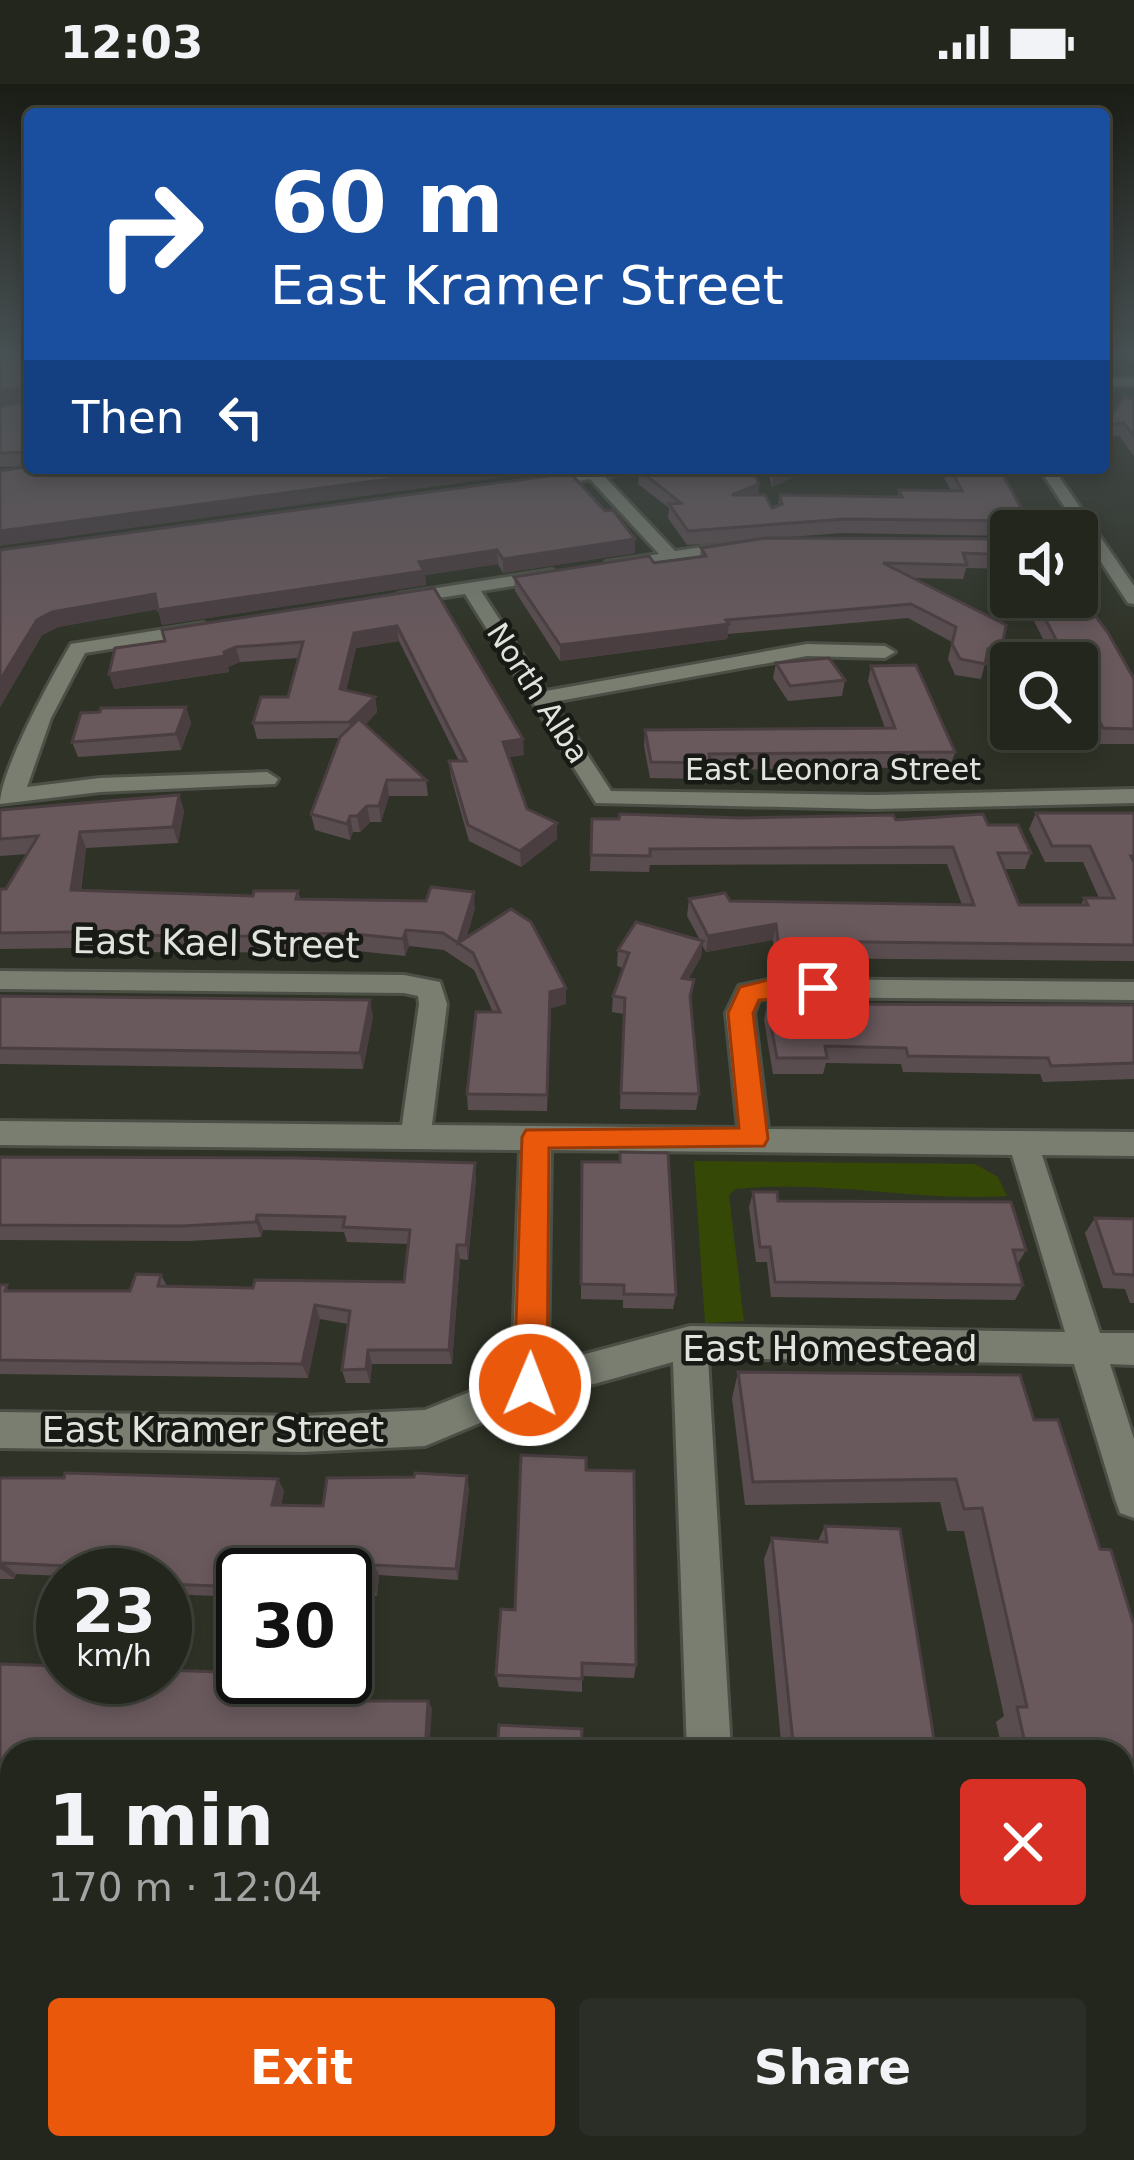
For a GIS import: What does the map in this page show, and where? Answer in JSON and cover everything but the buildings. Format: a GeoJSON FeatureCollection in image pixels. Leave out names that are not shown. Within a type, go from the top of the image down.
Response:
{"type":"FeatureCollection","features":[{"type":"Feature","properties":{"kind":"street"},"geometry":{"type":"LineString","coordinates":[[523,484],[600,474]]}},
{"type":"Feature","properties":{"kind":"street"},"geometry":{"type":"LineString","coordinates":[[1050,474],[1134,599]]}},
{"type":"Feature","properties":{"kind":"street"},"geometry":{"type":"LineString","coordinates":[[594,475],[671,557]]}},
{"type":"Feature","properties":{"kind":"street"},"geometry":{"type":"LineString","coordinates":[[378,602],[763,543]]}},
{"type":"Feature","properties":{"kind":"street","name":"North Alba"},"geometry":{"type":"LineString","coordinates":[[470,589],[604,798]]}},
{"type":"Feature","properties":{"kind":"street"},"geometry":{"type":"LineString","coordinates":[[6,797],[78,648],[217,627]]}},
{"type":"Feature","properties":{"kind":"street"},"geometry":{"type":"LineString","coordinates":[[542,698],[807,650],[885,652]]}},
{"type":"Feature","properties":{"kind":"street"},"geometry":{"type":"LineString","coordinates":[[6,797],[100,785],[267,778]]}},
{"type":"Feature","properties":{"kind":"street","name":"East Leonora Street"},"geometry":{"type":"LineString","coordinates":[[604,798],[874,802],[1134,796]]}},
{"type":"Feature","properties":{"kind":"street","name":"East Kael Street"},"geometry":{"type":"LineString","coordinates":[[0,980],[404,984],[430,989],[433,1004],[416,1136]]}},
{"type":"Feature","properties":{"kind":"street"},"geometry":{"type":"LineString","coordinates":[[754,1139],[740,1013],[749,993],[772,988],[1134,991]]}},
{"type":"Feature","properties":{"kind":"street"},"geometry":{"type":"LineString","coordinates":[[0,1132],[1134,1144]]}},
{"type":"Feature","properties":{"kind":"street"},"geometry":{"type":"LineString","coordinates":[[530,1385],[536,1137]]}},
{"type":"Feature","properties":{"kind":"street"},"geometry":{"type":"LineString","coordinates":[[1023,1142],[1134,1498]]}},
{"type":"Feature","properties":{"kind":"street"},"geometry":{"type":"LineString","coordinates":[[690,1342],[708,1740]]}},
{"type":"Feature","properties":{"kind":"street","name":"East Homestead"},"geometry":{"type":"LineString","coordinates":[[530,1385],[690,1342],[1134,1349]]}},
{"type":"Feature","properties":{"kind":"street","name":"East Kramer Street"},"geometry":{"type":"LineString","coordinates":[[0,1430],[304,1434],[424,1428],[530,1385]]}},
{"type":"Feature","properties":{"kind":"green space"},"geometry":{"type":"Polygon","coordinates":[[[694,1161],[975,1164],[998,1177],[1007,1196],[804,1187],[736,1189],[729,1195],[744,1321],[705,1323],[694,1161]]]}},
{"type":"Feature","properties":{"kind":"route"},"geometry":{"type":"LineString","coordinates":[[530,1385],[536,1137],[754,1139],[740,1013],[749,993],[818,988]]}}]}
